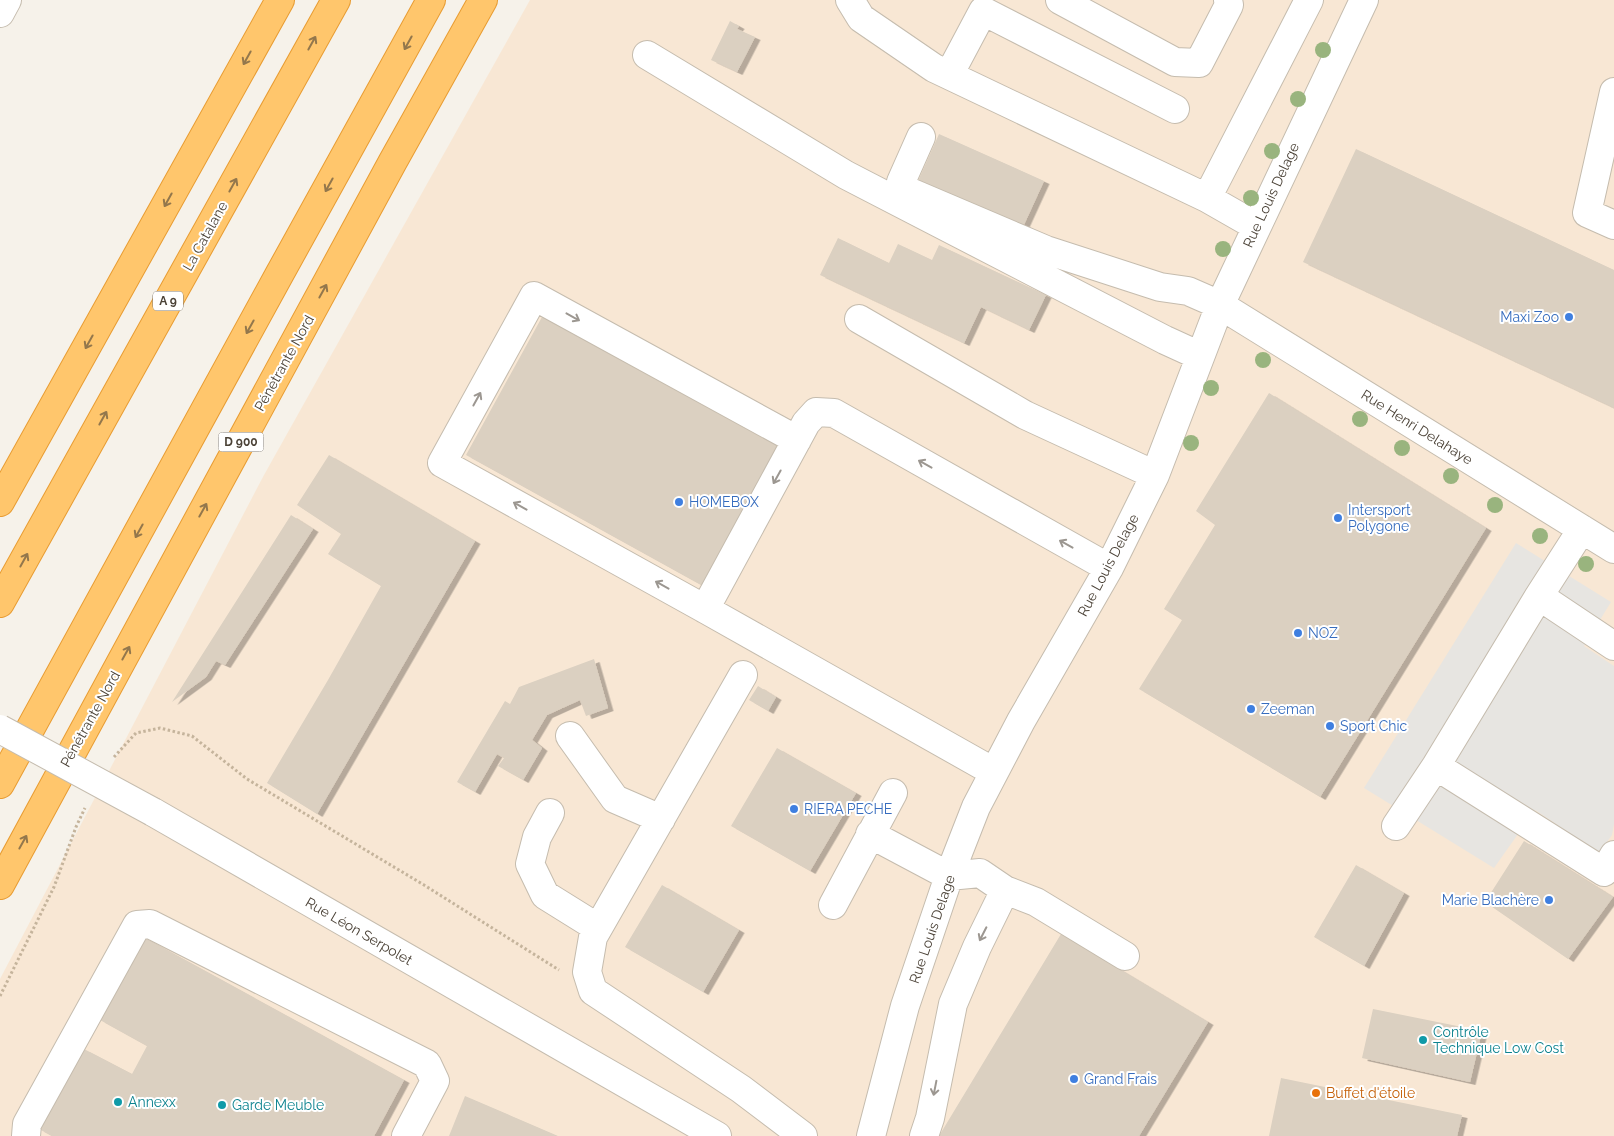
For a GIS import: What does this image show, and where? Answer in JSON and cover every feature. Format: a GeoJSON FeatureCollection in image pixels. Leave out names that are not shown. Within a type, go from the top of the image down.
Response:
{"type":"FeatureCollection","features":[{"type":"Feature","properties":{"kind":"highway"},"geometry":{"type":"LineString","coordinates":[[0,502],[280,0]]}},
{"type":"Feature","properties":{"kind":"highway","name":"La Catalane"},"geometry":{"type":"LineString","coordinates":[[0,603],[336,0]]}},
{"type":"Feature","properties":{"kind":"highway"},"geometry":{"type":"LineString","coordinates":[[0,784],[432,0]]}},
{"type":"Feature","properties":{"kind":"highway","name":"Pénétrante Nord"},"geometry":{"type":"LineString","coordinates":[[0,885],[483,0]]}},
{"type":"Feature","properties":{"kind":"street"},"geometry":{"type":"LineString","coordinates":[[0,13],[7,0]]}},
{"type":"Feature","properties":{"kind":"street"},"geometry":{"type":"LineString","coordinates":[[850,0],[861,18],[934,68],[1207,198],[1256,226]]}},
{"type":"Feature","properties":{"kind":"street"},"geometry":{"type":"LineString","coordinates":[[1060,0],[1175,62],[1199,63],[1229,5],[1228,0]]}},
{"type":"Feature","properties":{"kind":"street"},"geometry":{"type":"LineString","coordinates":[[1207,198],[1309,0]]}},
{"type":"Feature","properties":{"kind":"street","name":"Rue Louis Delage"},"geometry":{"type":"LineString","coordinates":[[871,1136],[905,1006],[949,876],[976,807],[1020,721],[1109,568],[1155,475],[1220,305],[1364,0]]}},
{"type":"Feature","properties":{"kind":"street"},"geometry":{"type":"LineString","coordinates":[[949,75],[982,11],[1175,109]]}},
{"type":"Feature","properties":{"kind":"street"},"geometry":{"type":"LineString","coordinates":[[647,55],[846,175],[1165,340],[1200,356]]}},
{"type":"Feature","properties":{"kind":"street"},"geometry":{"type":"LineString","coordinates":[[1614,92],[1587,213],[1614,226]]}},
{"type":"Feature","properties":{"kind":"street","name":"Rue Henri Delahaye"},"geometry":{"type":"LineString","coordinates":[[921,137],[901,182],[905,190],[1046,250],[1160,287],[1188,291],[1220,305],[1614,549]]}},
{"type":"Feature","properties":{"kind":"street"},"geometry":{"type":"LineString","coordinates":[[797,440],[534,296],[442,463],[994,772]]}},
{"type":"Feature","properties":{"kind":"street"},"geometry":{"type":"LineString","coordinates":[[859,319],[1025,415],[1155,475]]}},
{"type":"Feature","properties":{"kind":"street"},"geometry":{"type":"LineString","coordinates":[[705,609],[806,423],[816,412],[834,413],[1109,568]]}},
{"type":"Feature","properties":{"kind":"street"},"geometry":{"type":"LineString","coordinates":[[1396,826],[1436,766],[1582,529]]}},
{"type":"Feature","properties":{"kind":"street"},"geometry":{"type":"LineString","coordinates":[[1539,596],[1614,646]]}},
{"type":"Feature","properties":{"kind":"street"},"geometry":{"type":"LineString","coordinates":[[743,675],[593,937],[587,972],[593,991],[740,1089],[803,1136]]}},
{"type":"Feature","properties":{"kind":"street","name":"Rue Léon Serpolet"},"geometry":{"type":"LineString","coordinates":[[0,729],[153,812],[717,1136]]}},
{"type":"Feature","properties":{"kind":"street"},"geometry":{"type":"LineString","coordinates":[[570,736],[615,799],[661,819]]}},
{"type":"Feature","properties":{"kind":"street"},"geometry":{"type":"LineString","coordinates":[[1436,766],[1604,872],[1614,855]]}},
{"type":"Feature","properties":{"kind":"street"},"geometry":{"type":"LineString","coordinates":[[833,905],[892,793]]}},
{"type":"Feature","properties":{"kind":"street"},"geometry":{"type":"LineString","coordinates":[[550,813],[537,837],[530,864],[545,895],[598,928]]}},
{"type":"Feature","properties":{"kind":"street"},"geometry":{"type":"LineString","coordinates":[[870,834],[949,876],[980,873],[1005,890],[1036,902],[1125,956]]}},
{"type":"Feature","properties":{"kind":"street"},"geometry":{"type":"LineString","coordinates":[[924,1136],[930,1118],[953,1004],[977,947],[1005,890]]}},
{"type":"Feature","properties":{"kind":"street"},"geometry":{"type":"LineString","coordinates":[[26,1136],[27,1124],[137,925],[150,924],[427,1064],[435,1082],[406,1136]]}},
{"type":"Feature","properties":{"kind":"shaded area"},"geometry":{"type":"Polygon","coordinates":[[[530,0],[1614,0],[1614,1136],[0,1136],[0,979],[264,475],[530,0]]]}},
{"type":"Feature","properties":{"kind":"shaded area"},"geometry":{"type":"Polygon","coordinates":[[[1516,543],[1611,602],[1584,646],[1614,666],[1614,824],[1612,835],[1599,853],[1535,810],[1494,868],[1364,788],[1516,543]]]}},
{"type":"Feature","properties":{"kind":"building"},"geometry":{"type":"Polygon","coordinates":[[[730,21],[739,26],[737,29],[755,37],[737,72],[711,60],[730,21]]]}},
{"type":"Feature","properties":{"kind":"building"},"geometry":{"type":"Polygon","coordinates":[[[939,134],[1044,181],[1022,229],[918,181],[939,134]]]}},
{"type":"Feature","properties":{"kind":"building"},"geometry":{"type":"Polygon","coordinates":[[[1356,149],[1614,270],[1614,408],[1303,262],[1356,149]]]}},
{"type":"Feature","properties":{"kind":"building"},"geometry":{"type":"Polygon","coordinates":[[[838,238],[889,263],[898,244],[932,260],[939,245],[1046,295],[1029,330],[981,307],[964,343],[820,275],[838,238]]]}},
{"type":"Feature","properties":{"kind":"building"},"geometry":{"type":"Polygon","coordinates":[[[542,317],[779,447],[703,586],[466,455],[542,317]]]}},
{"type":"Feature","properties":{"kind":"building"},"geometry":{"type":"Polygon","coordinates":[[[1269,393],[1486,528],[1320,797],[1139,689],[1182,620],[1164,609],[1215,525],[1196,511],[1269,393]]]}},
{"type":"Feature","properties":{"kind":"building"},"geometry":{"type":"Polygon","coordinates":[[[329,455],[475,541],[317,814],[267,783],[381,586],[328,554],[341,534],[297,505],[329,455]]]}},
{"type":"Feature","properties":{"kind":"building"},"geometry":{"type":"Polygon","coordinates":[[[291,515],[313,529],[225,665],[216,661],[206,677],[172,702],[291,515]]]}},
{"type":"Feature","properties":{"kind":"building"},"geometry":{"type":"Polygon","coordinates":[[[594,659],[608,708],[586,716],[580,700],[547,715],[532,740],[542,748],[523,780],[498,766],[504,758],[497,754],[475,792],[457,782],[505,701],[510,704],[519,687],[594,659]]]}},
{"type":"Feature","properties":{"kind":"building"},"geometry":{"type":"Polygon","coordinates":[[[758,686],[776,697],[768,711],[749,700],[758,686]]]}},
{"type":"Feature","properties":{"kind":"building","name":"RIERA PECHE"},"geometry":{"type":"Polygon","coordinates":[[[777,748],[856,793],[810,871],[731,826],[777,748]]]}},
{"type":"Feature","properties":{"kind":"building","name":"Marie Blachère"},"geometry":{"type":"Polygon","coordinates":[[[1524,841],[1613,897],[1568,959],[1485,902],[1524,841]]]}},
{"type":"Feature","properties":{"kind":"building"},"geometry":{"type":"Polygon","coordinates":[[[1356,865],[1404,893],[1364,966],[1314,937],[1356,865]]]}},
{"type":"Feature","properties":{"kind":"building"},"geometry":{"type":"Polygon","coordinates":[[[662,885],[739,930],[703,992],[625,947],[662,885]]]}},
{"type":"Feature","properties":{"kind":"building","name":"Grand Frais"},"geometry":{"type":"Polygon","coordinates":[[[1061,934],[1208,1022],[1139,1136],[939,1136],[1061,934]]]}},
{"type":"Feature","properties":{"kind":"building"},"geometry":{"type":"Polygon","coordinates":[[[145,938],[404,1080],[374,1136],[52,1136],[39,1129],[84,1049],[132,1074],[147,1046],[100,1020],[145,938]]]}},
{"type":"Feature","properties":{"kind":"building","name":"Contrôle Technique Low Cost"},"geometry":{"type":"Polygon","coordinates":[[[1373,1009],[1482,1031],[1470,1082],[1362,1058],[1373,1009]]]}},
{"type":"Feature","properties":{"kind":"building","name":"Buffet d'étoile"},"geometry":{"type":"Polygon","coordinates":[[[1281,1078],[1462,1115],[1457,1136],[1269,1136],[1281,1078]]]}},
{"type":"Feature","properties":{"kind":"building"},"geometry":{"type":"Polygon","coordinates":[[[465,1096],[558,1136],[449,1136],[465,1096]]]}},
{"type":"Feature","properties":{"kind":"place","name":"Maxi Zoo"},"geometry":{"type":"Point","coordinates":[1569,317]}},
{"type":"Feature","properties":{"kind":"place","name":"HOMEBOX"},"geometry":{"type":"Point","coordinates":[679,502]}},
{"type":"Feature","properties":{"kind":"place","name":"Intersport Polygone"},"geometry":{"type":"Point","coordinates":[1338,518]}},
{"type":"Feature","properties":{"kind":"place","name":"NOZ"},"geometry":{"type":"Point","coordinates":[1298,633]}},
{"type":"Feature","properties":{"kind":"place","name":"Zeeman"},"geometry":{"type":"Point","coordinates":[1251,709]}},
{"type":"Feature","properties":{"kind":"place","name":"Sport Chic"},"geometry":{"type":"Point","coordinates":[1330,726]}},
{"type":"Feature","properties":{"kind":"place","name":"RIERA PECHE"},"geometry":{"type":"Point","coordinates":[794,809]}},
{"type":"Feature","properties":{"kind":"place","name":"Marie Blachère"},"geometry":{"type":"Point","coordinates":[1549,900]}},
{"type":"Feature","properties":{"kind":"place","name":"Contrôle Technique Low Cost"},"geometry":{"type":"Point","coordinates":[1423,1040]}},
{"type":"Feature","properties":{"kind":"place","name":"Grand Frais"},"geometry":{"type":"Point","coordinates":[1074,1079]}},
{"type":"Feature","properties":{"kind":"place","name":"Buffet d'étoile"},"geometry":{"type":"Point","coordinates":[1316,1093]}},
{"type":"Feature","properties":{"kind":"place","name":"Annexx"},"geometry":{"type":"Point","coordinates":[118,1102]}},
{"type":"Feature","properties":{"kind":"place","name":"Garde Meuble"},"geometry":{"type":"Point","coordinates":[222,1105]}}]}
